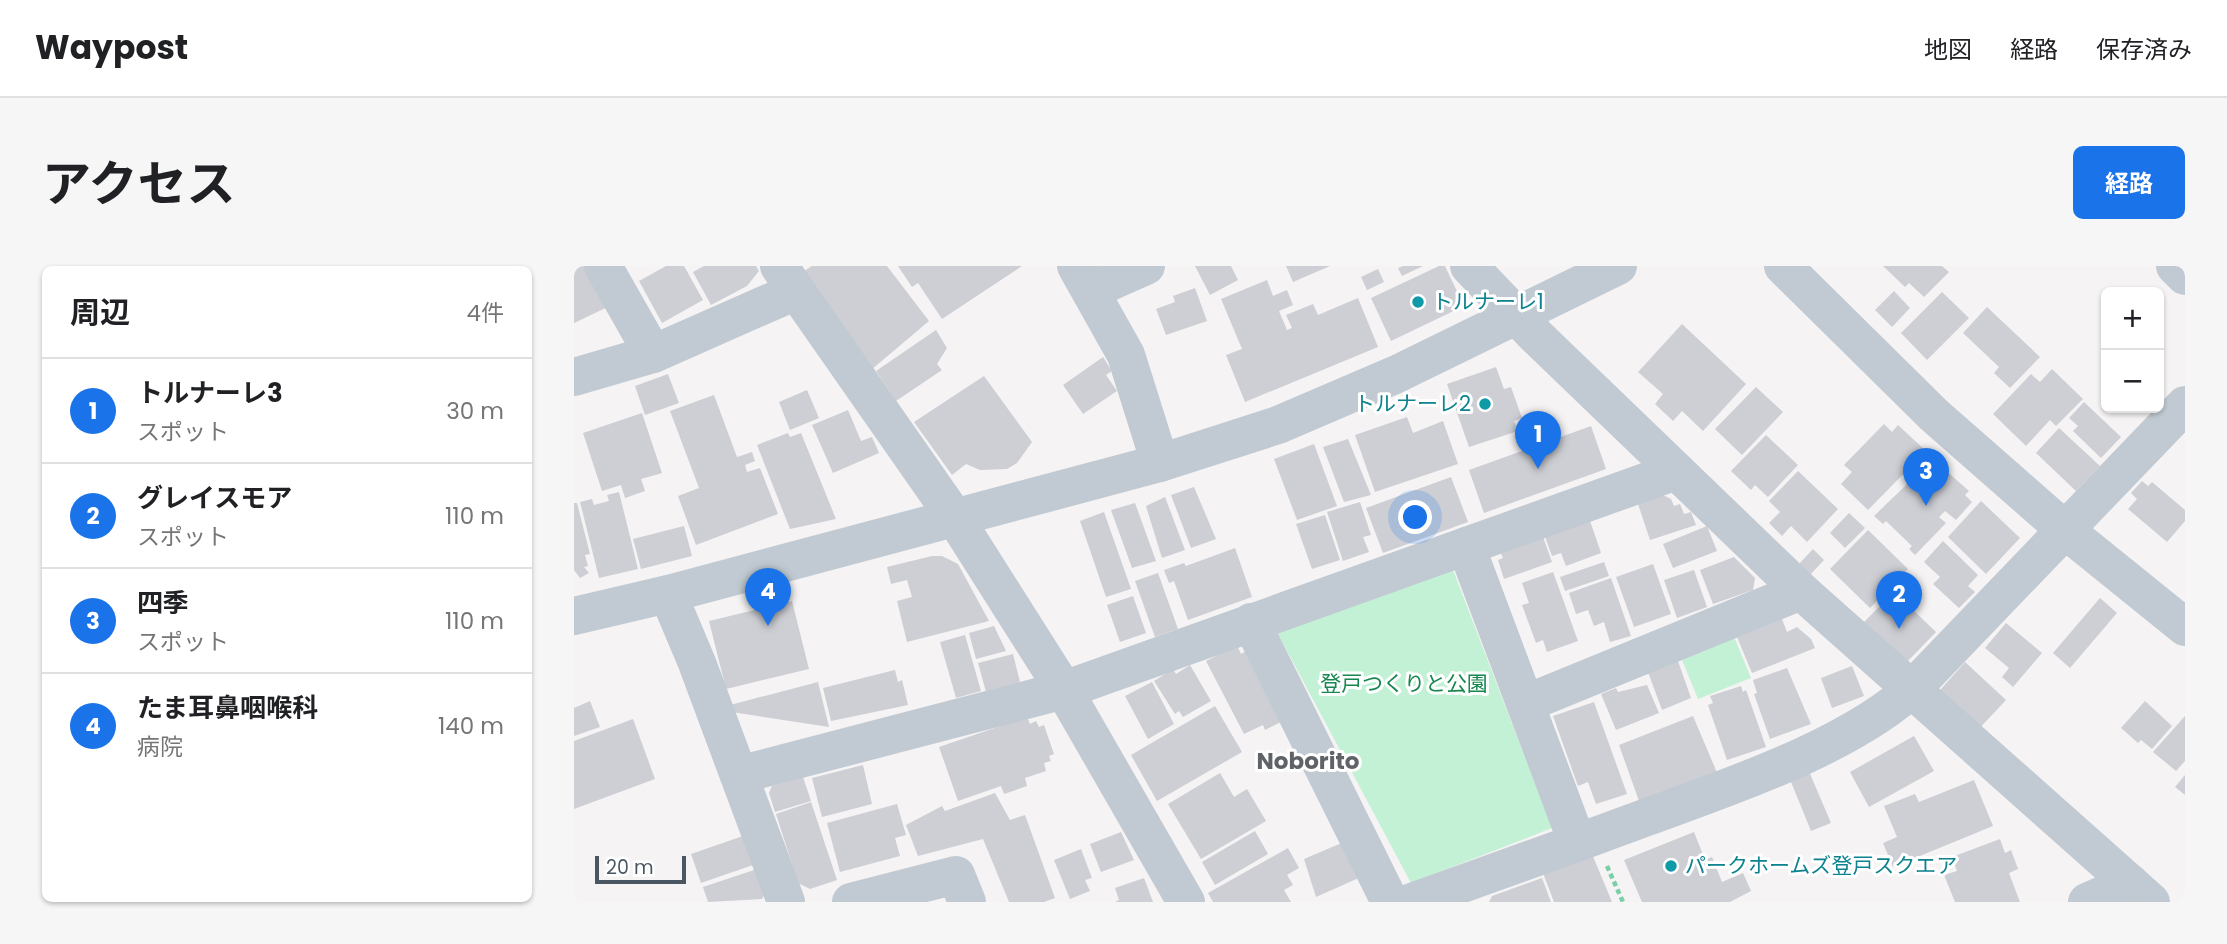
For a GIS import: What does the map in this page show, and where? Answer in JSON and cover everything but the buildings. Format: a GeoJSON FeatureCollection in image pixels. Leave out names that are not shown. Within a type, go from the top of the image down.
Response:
{"type":"FeatureCollection","features":[{"type":"Feature","properties":{"kind":"street"},"geometry":{"type":"LineString","coordinates":[[603,266],[653,354]]}},
{"type":"Feature","properties":{"kind":"street"},"geometry":{"type":"LineString","coordinates":[[1146,266],[1084,278],[1126,355],[1160,463]]}},
{"type":"Feature","properties":{"kind":"street"},"geometry":{"type":"LineString","coordinates":[[1469,266],[1517,318],[1801,591],[1910,691],[2141,892]]}},
{"type":"Feature","properties":{"kind":"street"},"geometry":{"type":"LineString","coordinates":[[574,617],[1160,463],[1278,425],[1517,318],[1618,266]]}},
{"type":"Feature","properties":{"kind":"street"},"geometry":{"type":"LineString","coordinates":[[1783,266],[1934,415],[2065,530],[2185,626]]}},
{"type":"Feature","properties":{"kind":"street"},"geometry":{"type":"LineString","coordinates":[[2175,266],[2185,276]]}},
{"type":"Feature","properties":{"kind":"street"},"geometry":{"type":"LineString","coordinates":[[574,377],[653,354],[788,279],[955,518],[1065,690],[1186,902]]}},
{"type":"Feature","properties":{"kind":"street"},"geometry":{"type":"LineString","coordinates":[[1412,902],[1724,789],[1806,754],[1881,714],[1910,691],[2185,405]]}},
{"type":"Feature","properties":{"kind":"street"},"geometry":{"type":"LineString","coordinates":[[739,775],[1065,690],[1676,471]]}},
{"type":"Feature","properties":{"kind":"street"},"geometry":{"type":"LineString","coordinates":[[1466,546],[1577,842]]}},
{"type":"Feature","properties":{"kind":"street"},"geometry":{"type":"LineString","coordinates":[[1527,703],[1801,591]]}},
{"type":"Feature","properties":{"kind":"street"},"geometry":{"type":"LineString","coordinates":[[668,594],[786,902]]}},
{"type":"Feature","properties":{"kind":"street"},"geometry":{"type":"LineString","coordinates":[[1251,622],[1390,902]]}},
{"type":"Feature","properties":{"kind":"street"},"geometry":{"type":"LineString","coordinates":[[851,902],[956,875],[967,902]]}},
{"type":"Feature","properties":{"kind":"street"},"geometry":{"type":"LineString","coordinates":[[2087,902],[2141,892]]}},
{"type":"Feature","properties":{"kind":"green space","name":"登戸つくりと公園"},"geometry":{"type":"Polygon","coordinates":[[[1453,570],[1552,828],[1411,883],[1277,632],[1453,570]]]}},
{"type":"Feature","properties":{"kind":"green space"},"geometry":{"type":"Polygon","coordinates":[[[1733,634],[1751,678],[1698,699],[1680,655],[1733,634]]]}},
{"type":"Feature","properties":{"kind":"place","name":"トルナーレ1"},"geometry":{"type":"Point","coordinates":[1418,302]}},
{"type":"Feature","properties":{"kind":"place","name":"トルナーレ2"},"geometry":{"type":"Point","coordinates":[1485,404]}},
{"type":"Feature","properties":{"kind":"place","name":"トルナーレ3"},"geometry":{"type":"Point","coordinates":[1538,469]}},
{"type":"Feature","properties":{"kind":"place","name":"四季"},"geometry":{"type":"Point","coordinates":[1926,506]}},
{"type":"Feature","properties":{"kind":"place","name":"たま耳鼻咽喉科"},"geometry":{"type":"Point","coordinates":[768,626]}},
{"type":"Feature","properties":{"kind":"place","name":"グレイスモア"},"geometry":{"type":"Point","coordinates":[1899,629]}},
{"type":"Feature","properties":{"kind":"place","name":"パークホームズ登戸スクエア"},"geometry":{"type":"Point","coordinates":[1671,866]}},
{"type":"Feature","properties":{"kind":"district","name":"Noborito"},"geometry":{"type":"Point","coordinates":[1308,761]}}]}
